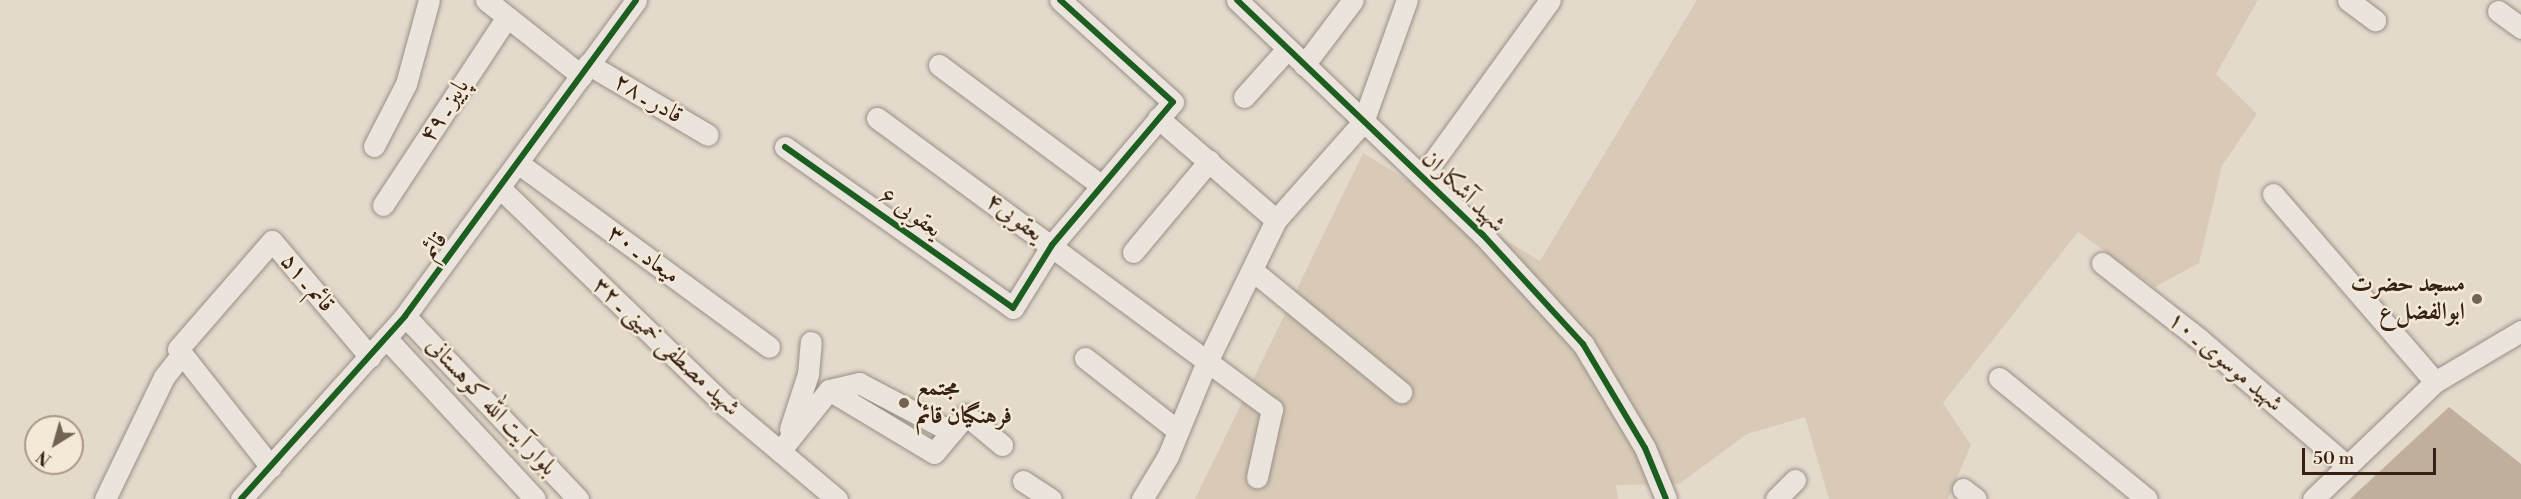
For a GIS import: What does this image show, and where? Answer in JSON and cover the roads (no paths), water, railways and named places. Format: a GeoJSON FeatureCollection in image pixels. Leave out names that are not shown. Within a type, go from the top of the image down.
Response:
{"type":"FeatureCollection","features":[{"type":"Feature","properties":{"kind":"street"},"geometry":{"type":"LineString","coordinates":[[374,146],[406,84],[429,0]]}},
{"type":"Feature","properties":{"kind":"street"},"geometry":{"type":"LineString","coordinates":[[486,0],[585,70]]}},
{"type":"Feature","properties":{"kind":"street","name":"قائم"},"geometry":{"type":"LineString","coordinates":[[241,499],[405,316],[501,189],[636,0]]}},
{"type":"Feature","properties":{"kind":"street"},"geometry":{"type":"LineString","coordinates":[[1052,245],[1099,184],[1173,102],[1060,0]]}},
{"type":"Feature","properties":{"kind":"street","name":"شهید آشکاران"},"geometry":{"type":"LineString","coordinates":[[1236,0],[1483,235],[1583,344],[1646,448],[1666,499]]}},
{"type":"Feature","properties":{"kind":"street"},"geometry":{"type":"LineString","coordinates":[[1304,65],[1353,0]]}},
{"type":"Feature","properties":{"kind":"street"},"geometry":{"type":"LineString","coordinates":[[1142,499],[1178,431],[1206,364],[1276,220],[1363,122],[1407,0]]}},
{"type":"Feature","properties":{"kind":"street"},"geometry":{"type":"LineString","coordinates":[[1422,177],[1550,0]]}},
{"type":"Feature","properties":{"kind":"street"},"geometry":{"type":"LineString","coordinates":[[2348,0],[2375,20]]}},
{"type":"Feature","properties":{"kind":"street"},"geometry":{"type":"LineString","coordinates":[[2498,11],[2521,28]]}},
{"type":"Feature","properties":{"kind":"street","name":"پاییز ـ ۴۹"},"geometry":{"type":"LineString","coordinates":[[383,205],[507,17]]}},
{"type":"Feature","properties":{"kind":"street"},"geometry":{"type":"LineString","coordinates":[[1244,97],[1287,49]]}},
{"type":"Feature","properties":{"kind":"street"},"geometry":{"type":"LineString","coordinates":[[939,65],[1099,184]]}},
{"type":"Feature","properties":{"kind":"street","name":"قادر ـ ۲۸"},"geometry":{"type":"LineString","coordinates":[[585,70],[708,135]]}},
{"type":"Feature","properties":{"kind":"street","name":"یعقوبی۴"},"geometry":{"type":"LineString","coordinates":[[877,118],[1052,245],[1206,364],[1272,409],[1257,477]]}},
{"type":"Feature","properties":{"kind":"street"},"geometry":{"type":"LineString","coordinates":[[1158,118],[1276,220]]}},
{"type":"Feature","properties":{"kind":"street","name":"یعقوبی ۶"},"geometry":{"type":"LineString","coordinates":[[786,147],[1013,308],[1052,245]]}},
{"type":"Feature","properties":{"kind":"street"},"geometry":{"type":"LineString","coordinates":[[1133,252],[1209,161]]}},
{"type":"Feature","properties":{"kind":"street","name":"میعاد ـ ۳۰"},"geometry":{"type":"LineString","coordinates":[[518,163],[769,347]]}},
{"type":"Feature","properties":{"kind":"street","name":"شهید مصطفی خمینی ـ ۳۲"},"geometry":{"type":"LineString","coordinates":[[501,189],[726,406],[837,499]]}},
{"type":"Feature","properties":{"kind":"street"},"geometry":{"type":"LineString","coordinates":[[2273,194],[2435,382]]}},
{"type":"Feature","properties":{"kind":"street","name":"قائم ـ ۵۱"},"geometry":{"type":"LineString","coordinates":[[182,354],[178,349],[272,241],[370,357]]}},
{"type":"Feature","properties":{"kind":"street","name":"شهید موسوی ـ ۱۰"},"geometry":{"type":"LineString","coordinates":[[2102,263],[2198,338],[2346,465]]}},
{"type":"Feature","properties":{"kind":"street"},"geometry":{"type":"LineString","coordinates":[[1252,270],[1401,392]]}},
{"type":"Feature","properties":{"kind":"street","name":"بلوار آیت الله کوهستانی"},"geometry":{"type":"LineString","coordinates":[[405,316],[578,499]]}},
{"type":"Feature","properties":{"kind":"street"},"geometry":{"type":"LineString","coordinates":[[2313,499],[2435,382],[2521,331]]}},
{"type":"Feature","properties":{"kind":"street","name":"بلوار آیت الله کوهستانی"},"geometry":{"type":"LineString","coordinates":[[386,338],[535,499]]}},
{"type":"Feature","properties":{"kind":"street"},"geometry":{"type":"LineString","coordinates":[[780,451],[798,407],[811,342]]}},
{"type":"Feature","properties":{"kind":"street"},"geometry":{"type":"LineString","coordinates":[[105,499],[164,377],[182,354],[271,467]]}},
{"type":"Feature","properties":{"kind":"street"},"geometry":{"type":"LineString","coordinates":[[1085,358],[1178,431]]}},
{"type":"Feature","properties":{"kind":"street"},"geometry":{"type":"LineString","coordinates":[[1998,378],[2147,499]]}},
{"type":"Feature","properties":{"kind":"street"},"geometry":{"type":"LineString","coordinates":[[780,451],[830,390],[934,453],[966,415],[1002,445]]}},
{"type":"Feature","properties":{"kind":"street"},"geometry":{"type":"LineString","coordinates":[[1776,499],[1795,480]]}},
{"type":"Feature","properties":{"kind":"street"},"geometry":{"type":"LineString","coordinates":[[1023,481],[1051,499]]}},
{"type":"Feature","properties":{"kind":"place","name":"مسجد حضرت ابوالفضل ع"},"geometry":{"type":"Point","coordinates":[2477,299]}},
{"type":"Feature","properties":{"kind":"place","name":"مجتمع فرهنگیان قائم"},"geometry":{"type":"Point","coordinates":[904,403]}}]}
